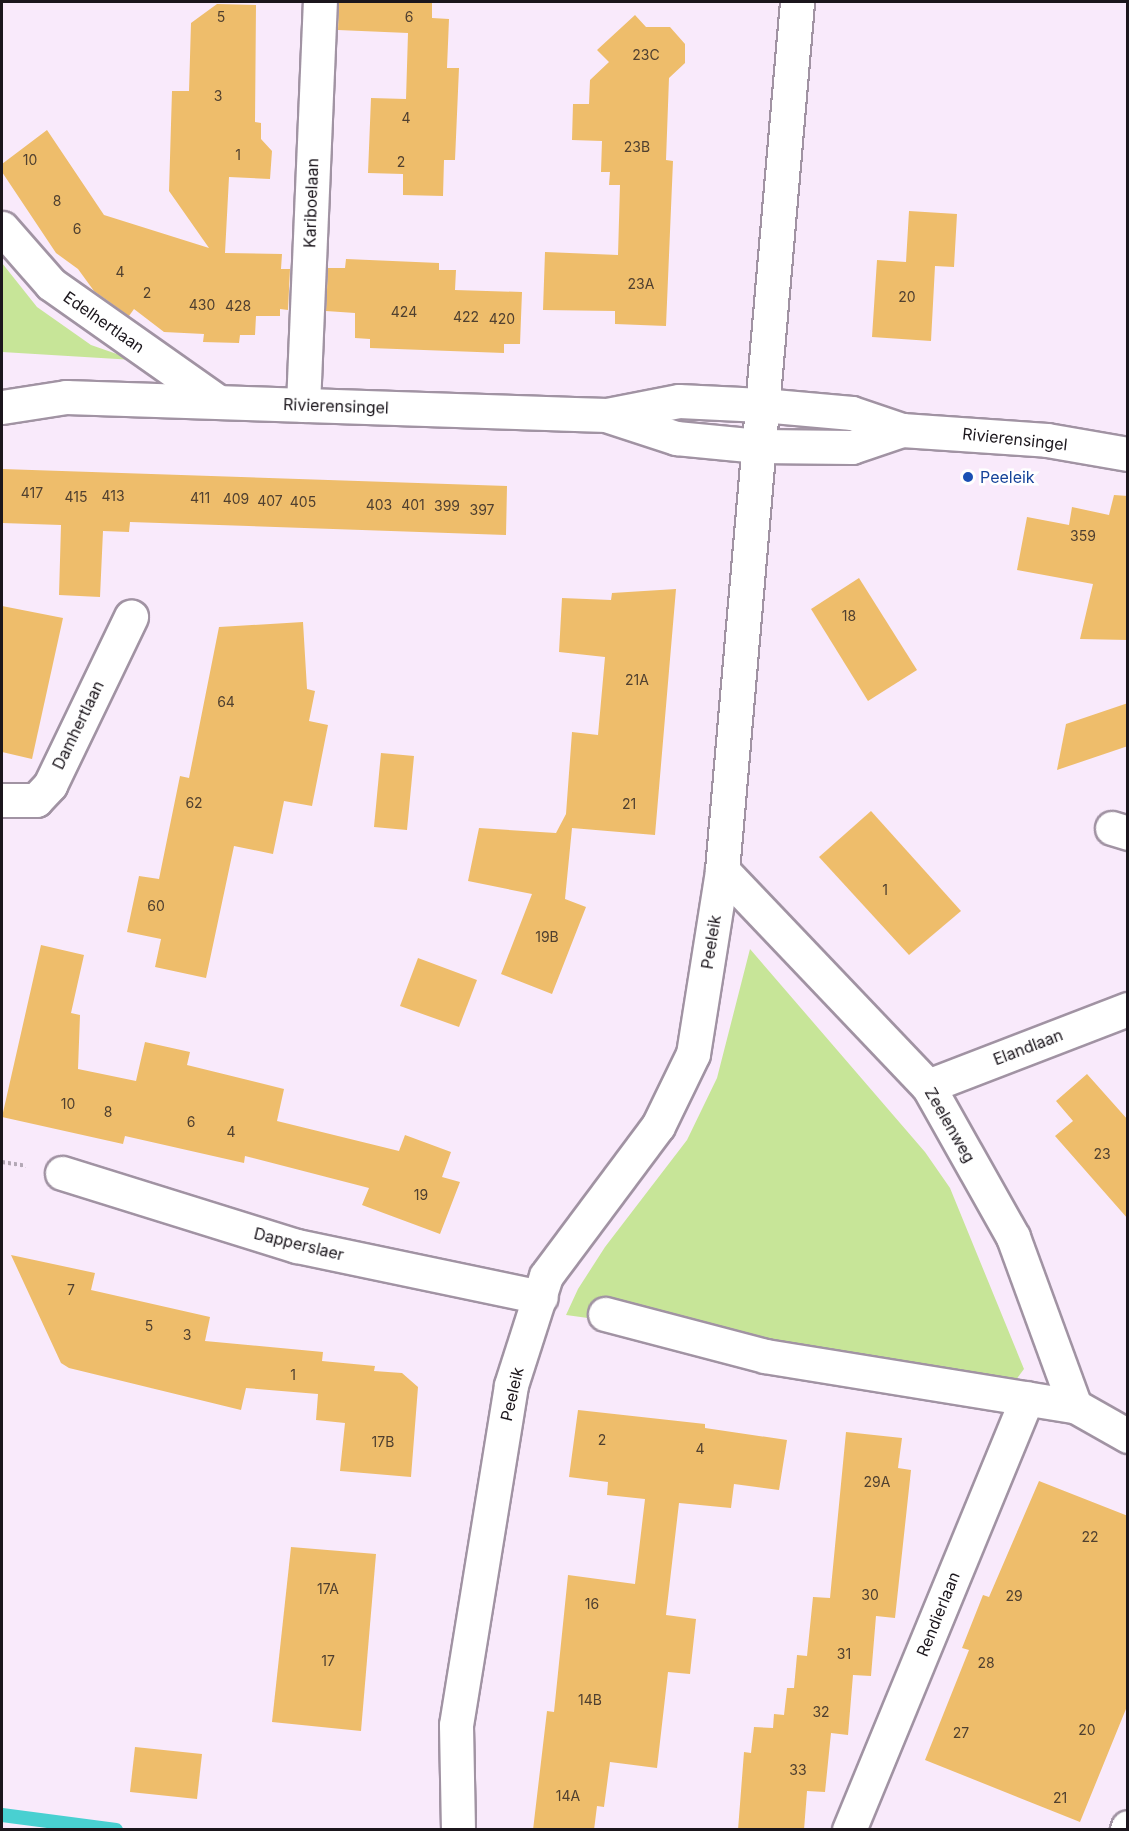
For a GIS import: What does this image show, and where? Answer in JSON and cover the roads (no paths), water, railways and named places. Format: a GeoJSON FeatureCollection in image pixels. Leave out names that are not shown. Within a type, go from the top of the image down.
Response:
{"type":"FeatureCollection","features":[{"type":"Feature","properties":{"kind":"street","name":"Kariboelaan"},"geometry":{"type":"LineString","coordinates":[[303,405],[320,2]]}},
{"type":"Feature","properties":{"kind":"street","name":"Peeleik"},"geometry":{"type":"LineString","coordinates":[[458,1830],[456,1725],[511,1385],[546,1276],[658,1126],[693,1054],[722,870],[797,2]]}},
{"type":"Feature","properties":{"kind":"street","name":"Edelhertlaan"},"geometry":{"type":"LineString","coordinates":[[2,228],[51,284],[218,402]]}},
{"type":"Feature","properties":{"kind":"street","name":"Rivierensingel"},"geometry":{"type":"LineString","coordinates":[[2,382],[66,397]]}},
{"type":"Feature","properties":{"kind":"street","name":"Rivierensingel"},"geometry":{"type":"LineString","coordinates":[[2,406],[66,397],[607,415],[679,402],[762,405],[852,414],[902,430],[1047,440],[1128,454]]}},
{"type":"Feature","properties":{"kind":"street","name":"Rivierensingel"},"geometry":{"type":"LineString","coordinates":[[607,415],[676,438],[759,446],[852,447],[902,430]]}},
{"type":"Feature","properties":{"kind":"street","name":"Damhertlaan"},"geometry":{"type":"LineString","coordinates":[[2,800],[36,800],[50,785],[131,617]]}},
{"type":"Feature","properties":{"kind":"street","name":"Zeelenweg"},"geometry":{"type":"LineString","coordinates":[[722,870],[928,1086],[1013,1237],[1075,1406]]}},
{"type":"Feature","properties":{"kind":"street","name":"Elandlaan"},"geometry":{"type":"LineString","coordinates":[[928,1086],[1128,1009]]}},
{"type":"Feature","properties":{"kind":"street","name":"Dapperslaer"},"geometry":{"type":"LineString","coordinates":[[62,1173],[297,1246],[541,1297]]}},
{"type":"Feature","properties":{"kind":"street"},"geometry":{"type":"LineString","coordinates":[[605,1314],[765,1356],[1075,1406],[1128,1436]]}},
{"type":"Feature","properties":{"kind":"street","name":"Rendierlaan"},"geometry":{"type":"LineString","coordinates":[[849,1830],[1027,1398]]}},
{"type":"Feature","properties":{"kind":"waterway"},"geometry":{"type":"LineString","coordinates":[[2,1815],[116,1830]]}},
{"type":"Feature","properties":{"kind":"place","name":"Peeleik"},"geometry":{"type":"Point","coordinates":[968,477]}}]}
